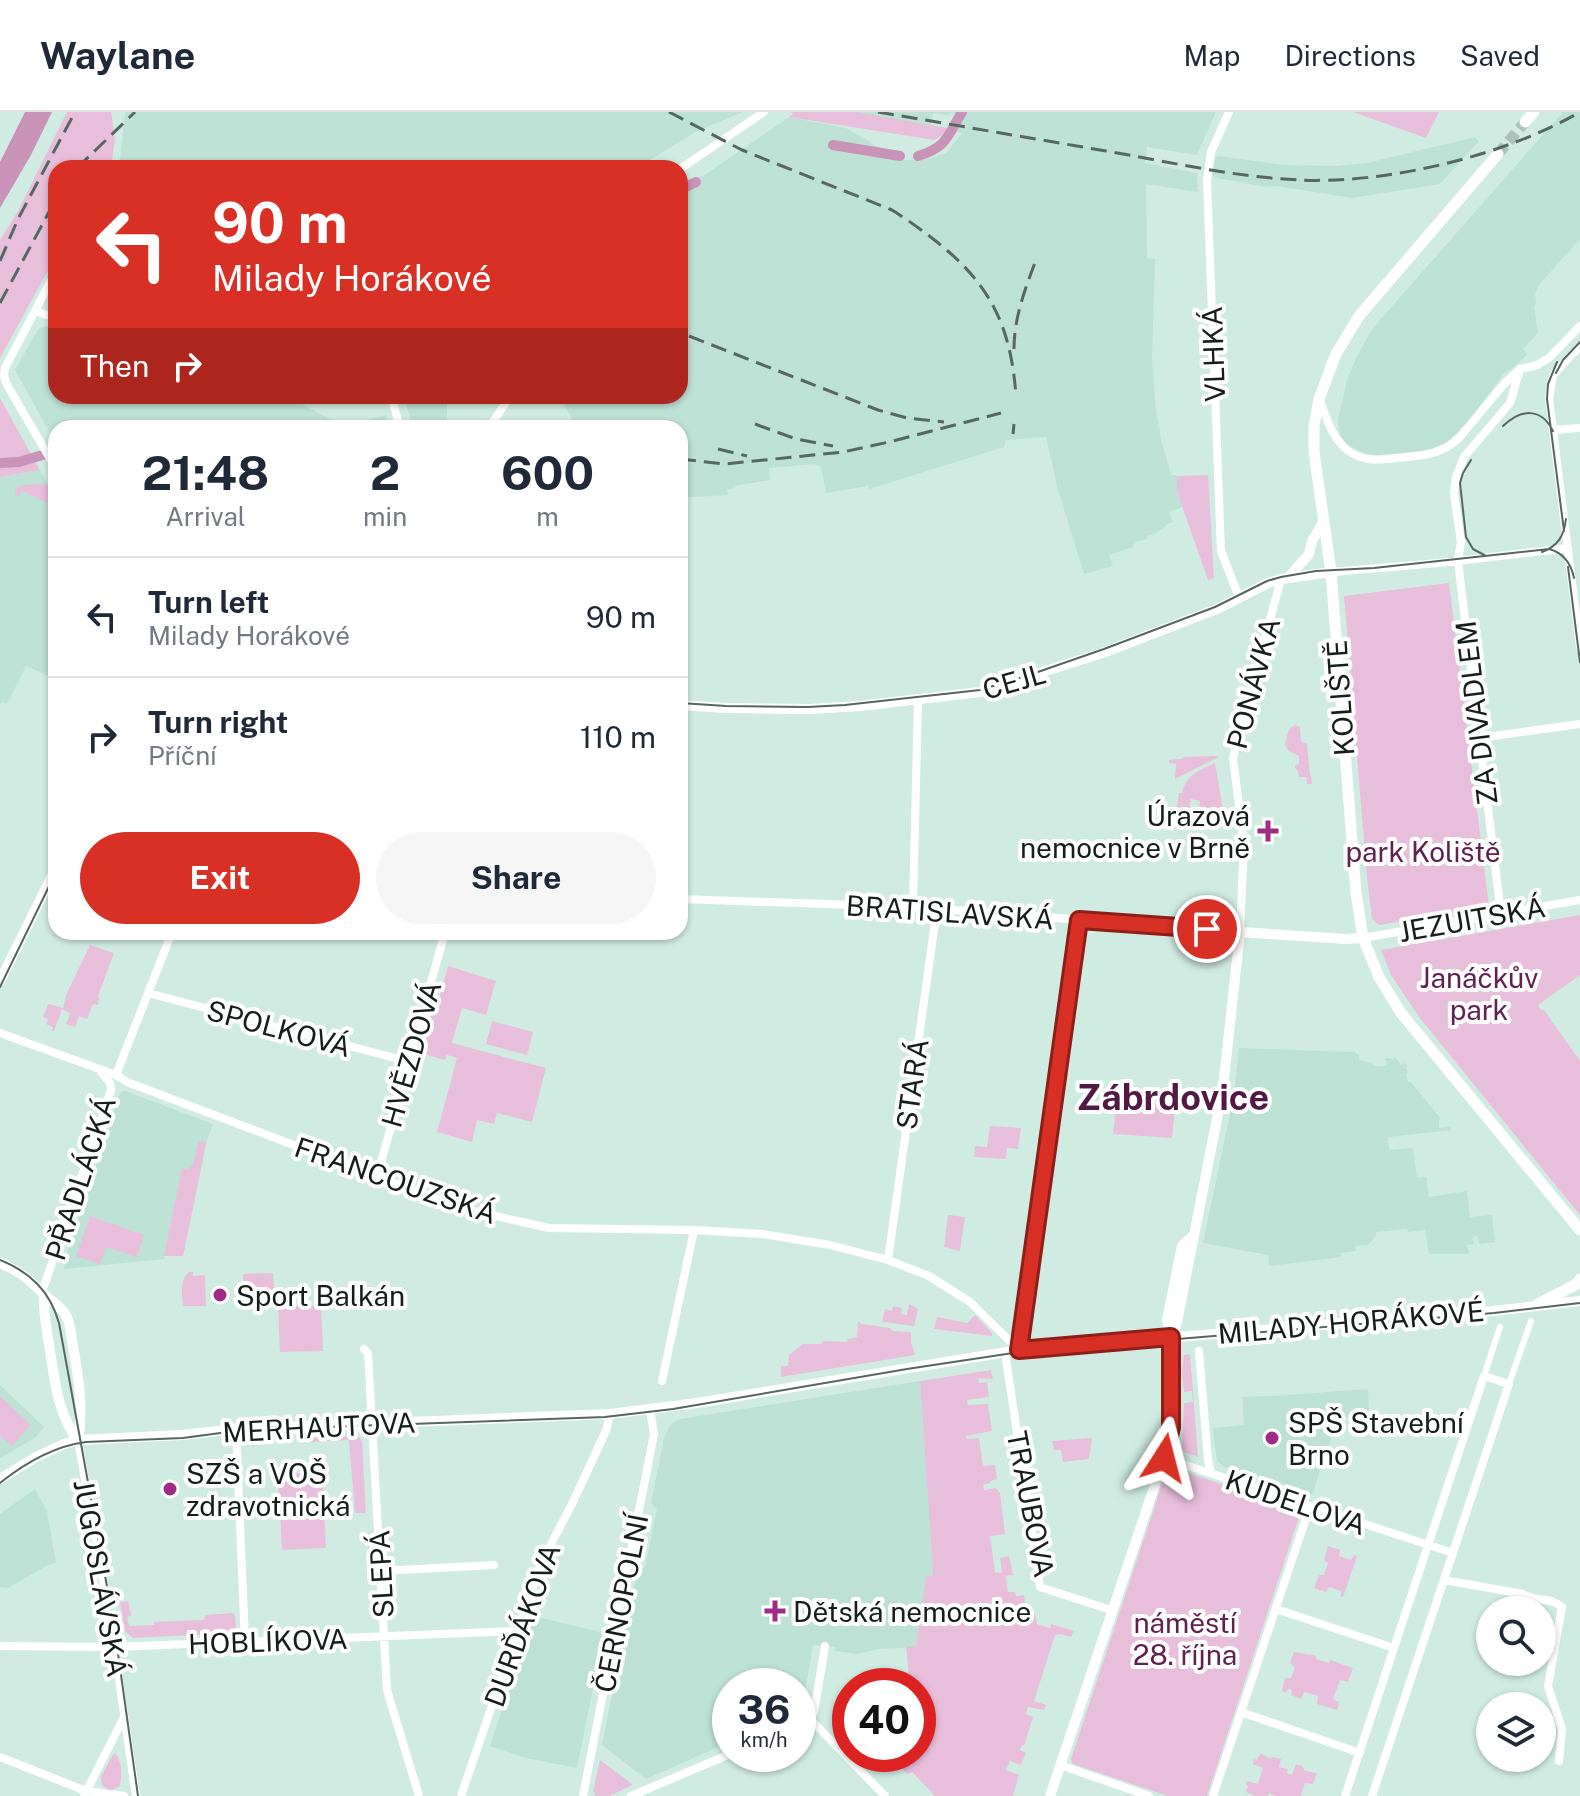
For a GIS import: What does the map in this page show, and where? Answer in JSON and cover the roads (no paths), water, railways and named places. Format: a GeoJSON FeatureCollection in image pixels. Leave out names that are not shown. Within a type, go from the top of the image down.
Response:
{"type":"FeatureCollection","features":[{"type":"Feature","properties":{"kind":"main road"},"geometry":{"type":"LineString","coordinates":[[1525,122],[1534,112]]}},
{"type":"Feature","properties":{"kind":"main road","name":"KOLIŠTĚ"},"geometry":{"type":"LineString","coordinates":[[1498,154],[1359,316],[1336,354],[1319,399],[1314,426],[1314,452],[1331,572],[1356,893],[1363,938],[1379,977],[1401,1013],[1580,1230]]}},
{"type":"Feature","properties":{"kind":"main road"},"geometry":{"type":"LineString","coordinates":[[1571,1219],[1580,1242]]}},
{"type":"Feature","properties":{"kind":"main road"},"geometry":{"type":"LineString","coordinates":[[1538,1304],[1577,1284],[1580,1279]]}},
{"type":"Feature","properties":{"kind":"street"},"geometry":{"type":"LineString","coordinates":[[688,164],[764,112]]}},
{"type":"Feature","properties":{"kind":"street","name":"VLHKÁ"},"geometry":{"type":"LineString","coordinates":[[1229,112],[1211,152],[1207,180],[1221,551],[1239,597]]}},
{"type":"Feature","properties":{"kind":"street"},"geometry":{"type":"LineString","coordinates":[[48,287],[4,375],[48,456]]}},
{"type":"Feature","properties":{"kind":"street"},"geometry":{"type":"LineString","coordinates":[[36,311],[48,315]]}},
{"type":"Feature","properties":{"kind":"street"},"geometry":{"type":"LineString","coordinates":[[1319,399],[1337,441],[1356,456],[1370,460],[1428,455],[1450,446],[1520,369],[1549,358],[1580,326]]}},
{"type":"Feature","properties":{"kind":"street"},"geometry":{"type":"LineString","coordinates":[[1580,346],[1553,375],[1549,398],[1580,647]]}},
{"type":"Feature","properties":{"kind":"street","name":"ZA DIVADLEM"},"geometry":{"type":"LineString","coordinates":[[1501,914],[1461,589],[1458,561],[1461,543],[1454,493],[1458,469],[1468,452],[1510,403],[1520,369]]}},
{"type":"Feature","properties":{"kind":"street"},"geometry":{"type":"LineString","coordinates":[[1554,430],[1580,428]]}},
{"type":"Feature","properties":{"kind":"street"},"geometry":{"type":"LineString","coordinates":[[1285,578],[1309,554],[1312,541],[1324,521]]}},
{"type":"Feature","properties":{"kind":"street"},"geometry":{"type":"LineString","coordinates":[[1331,572],[1568,548]]}},
{"type":"Feature","properties":{"kind":"street","name":"CEJL"},"geometry":{"type":"LineString","coordinates":[[688,705],[788,710],[847,707],[980,692],[1193,618],[1285,578],[1331,572]]}},
{"type":"Feature","properties":{"kind":"street","name":"PONÁVKA"},"geometry":{"type":"LineString","coordinates":[[1240,932],[1244,845],[1233,758],[1285,578]]}},
{"type":"Feature","properties":{"kind":"street"},"geometry":{"type":"LineString","coordinates":[[913,907],[918,700]]}},
{"type":"Feature","properties":{"kind":"street"},"geometry":{"type":"LineString","coordinates":[[1479,738],[1580,724]]}},
{"type":"Feature","properties":{"kind":"street"},"geometry":{"type":"LineString","coordinates":[[0,981],[48,884]]}},
{"type":"Feature","properties":{"kind":"street","name":"BRATISLAVSKÁ"},"geometry":{"type":"LineString","coordinates":[[688,899],[937,908],[1240,932],[1363,938]]}},
{"type":"Feature","properties":{"kind":"street","name":"JEZUITSKÁ"},"geometry":{"type":"LineString","coordinates":[[1363,938],[1580,900]]}},
{"type":"Feature","properties":{"kind":"street","name":"STARÁ"},"geometry":{"type":"LineString","coordinates":[[888,1260],[937,908]]}},
{"type":"Feature","properties":{"kind":"street"},"geometry":{"type":"LineString","coordinates":[[1019,1350],[1079,920]]}},
{"type":"Feature","properties":{"kind":"street"},"geometry":{"type":"LineString","coordinates":[[1050,1796],[1164,1458],[1171,1427],[1171,1337],[1177,1322],[1223,1088],[1240,932]]}},
{"type":"Feature","properties":{"kind":"street","name":"PŘADLÁCKÁ"},"geometry":{"type":"LineString","coordinates":[[116,1075],[169,940]]}},
{"type":"Feature","properties":{"kind":"street","name":"HVĚZDOVÁ"},"geometry":{"type":"LineString","coordinates":[[377,1177],[443,940]]}},
{"type":"Feature","properties":{"kind":"street","name":"SPOLKOVÁ"},"geometry":{"type":"LineString","coordinates":[[148,993],[410,1062]]}},
{"type":"Feature","properties":{"kind":"street","name":"FRANCOUZSKÁ"},"geometry":{"type":"LineString","coordinates":[[0,1033],[460,1208],[549,1228],[762,1234],[830,1245],[888,1260],[929,1276],[970,1302],[1019,1350]]}},
{"type":"Feature","properties":{"kind":"street","name":"PŘADLÁCKÁ"},"geometry":{"type":"LineString","coordinates":[[43,1293],[111,1090],[108,1079],[96,1069]]}},
{"type":"Feature","properties":{"kind":"street"},"geometry":{"type":"LineString","coordinates":[[662,1381],[694,1230]]}},
{"type":"Feature","properties":{"kind":"street","name":"JUGOSLÁVSKÁ"},"geometry":{"type":"LineString","coordinates":[[0,1263],[24,1275],[68,1319],[79,1391],[78,1440],[136,1796]]}},
{"type":"Feature","properties":{"kind":"street","name":"JUGOSLÁVSKÁ"},"geometry":{"type":"LineString","coordinates":[[43,1293],[44,1318],[57,1394],[67,1425],[78,1440]]}},
{"type":"Feature","properties":{"kind":"street","name":"MILADY HORÁKOVÉ"},"geometry":{"type":"LineString","coordinates":[[648,1410],[1019,1350],[1580,1301]]}},
{"type":"Feature","properties":{"kind":"street"},"geometry":{"type":"LineString","coordinates":[[1372,1796],[1531,1321]]}},
{"type":"Feature","properties":{"kind":"street"},"geometry":{"type":"LineString","coordinates":[[1345,1796],[1500,1327]]}},
{"type":"Feature","properties":{"kind":"street","name":"SLEPÁ"},"geometry":{"type":"LineString","coordinates":[[364,1349],[368,1353],[387,1690],[419,1796]]}},
{"type":"Feature","properties":{"kind":"street"},"geometry":{"type":"LineString","coordinates":[[1199,1351],[1211,1473]]}},
{"type":"Feature","properties":{"kind":"street","name":"TRAUBOVA"},"geometry":{"type":"LineString","coordinates":[[1005,1352],[1040,1587],[1111,1610]]}},
{"type":"Feature","properties":{"kind":"street"},"geometry":{"type":"LineString","coordinates":[[1484,1376],[1509,1384]]}},
{"type":"Feature","properties":{"kind":"street","name":"MERHAUTOVA"},"geometry":{"type":"LineString","coordinates":[[0,1479],[47,1452],[78,1440],[236,1429],[648,1410]]}},
{"type":"Feature","properties":{"kind":"street","name":"ČERNOPOLNÍ"},"geometry":{"type":"LineString","coordinates":[[583,1796],[654,1434],[648,1410]]}},
{"type":"Feature","properties":{"kind":"street","name":"DURĎÁKOVA"},"geometry":{"type":"LineString","coordinates":[[461,1796],[541,1563],[606,1431],[610,1414]]}},
{"type":"Feature","properties":{"kind":"street"},"geometry":{"type":"LineString","coordinates":[[236,1429],[245,1642]]}},
{"type":"Feature","properties":{"kind":"street","name":"KUDELOVA"},"geometry":{"type":"LineString","coordinates":[[1164,1458],[1453,1553]]}},
{"type":"Feature","properties":{"kind":"street"},"geometry":{"type":"LineString","coordinates":[[1213,1796],[1310,1506]]}},
{"type":"Feature","properties":{"kind":"street"},"geometry":{"type":"LineString","coordinates":[[381,1571],[494,1565]]}},
{"type":"Feature","properties":{"kind":"street"},"geometry":{"type":"LineString","coordinates":[[1444,1580],[1523,1594],[1556,1602],[1562,1607],[1548,1686],[1562,1729],[1559,1761]]}},
{"type":"Feature","properties":{"kind":"street"},"geometry":{"type":"LineString","coordinates":[[1276,1609],[1394,1648]]}},
{"type":"Feature","properties":{"kind":"street","name":"HOBLÍKOVA"},"geometry":{"type":"LineString","coordinates":[[0,1646],[114,1647],[517,1631]]}},
{"type":"Feature","properties":{"kind":"street"},"geometry":{"type":"LineString","coordinates":[[816,1700],[825,1646]]}},
{"type":"Feature","properties":{"kind":"street"},"geometry":{"type":"LineString","coordinates":[[1241,1712],[1360,1753]]}},
{"type":"Feature","properties":{"kind":"street","name":"JUGOSLÁVSKÁ"},"geometry":{"type":"LineString","coordinates":[[85,1793],[124,1716]]}},
{"type":"Feature","properties":{"kind":"street"},"geometry":{"type":"LineString","coordinates":[[816,1725],[885,1796]]}},
{"type":"Feature","properties":{"kind":"street"},"geometry":{"type":"LineString","coordinates":[[0,1757],[85,1793],[124,1796]]}},
{"type":"Feature","properties":{"kind":"street"},"geometry":{"type":"LineString","coordinates":[[631,1796],[712,1762]]}},
{"type":"Feature","properties":{"kind":"street"},"geometry":{"type":"LineString","coordinates":[[1060,1765],[1149,1796]]}},
{"type":"Feature","properties":{"kind":"waterway"},"geometry":{"type":"LineString","coordinates":[[918,156],[941,144],[962,112]]}},
{"type":"Feature","properties":{"kind":"waterway"},"geometry":{"type":"LineString","coordinates":[[833,145],[900,156]]}},
{"type":"Feature","properties":{"kind":"waterway"},"geometry":{"type":"LineString","coordinates":[[688,186],[696,182]]}},
{"type":"Feature","properties":{"kind":"waterway"},"geometry":{"type":"LineString","coordinates":[[0,463],[19,462],[48,453]]}},
{"type":"Feature","properties":{"kind":"tunnel"},"geometry":{"type":"LineString","coordinates":[[1498,154],[1525,122]]}},
{"type":"Feature","properties":{"kind":"tram line"},"geometry":{"type":"LineString","coordinates":[[1556,373],[1563,360],[1580,342]]}},
{"type":"Feature","properties":{"kind":"tram line"},"geometry":{"type":"LineString","coordinates":[[1557,362],[1548,384],[1547,399],[1564,531]]}},
{"type":"Feature","properties":{"kind":"tram line"},"geometry":{"type":"LineString","coordinates":[[1503,426],[1517,416],[1530,413],[1543,418],[1553,431]]}},
{"type":"Feature","properties":{"kind":"tram line"},"geometry":{"type":"LineString","coordinates":[[1471,460],[1460,483],[1466,537],[1473,549],[1486,556]]}},
{"type":"Feature","properties":{"kind":"tram line"},"geometry":{"type":"LineString","coordinates":[[1542,552],[1559,540],[1566,519]]}},
{"type":"Feature","properties":{"kind":"tram line"},"geometry":{"type":"LineString","coordinates":[[688,704],[808,707],[980,690],[1104,649],[1215,607],[1267,581],[1316,571],[1374,568],[1549,549],[1566,559],[1574,578]]}},
{"type":"Feature","properties":{"kind":"tram line"},"geometry":{"type":"LineString","coordinates":[[1568,567],[1580,662]]}},
{"type":"Feature","properties":{"kind":"tram line"},"geometry":{"type":"LineString","coordinates":[[0,987],[48,888]]}},
{"type":"Feature","properties":{"kind":"tram line"},"geometry":{"type":"LineString","coordinates":[[0,1260],[21,1270],[37,1284],[50,1301],[59,1323],[114,1625],[138,1796]]}},
{"type":"Feature","properties":{"kind":"tram line"},"geometry":{"type":"LineString","coordinates":[[0,1483],[41,1456],[86,1442],[183,1438],[243,1430],[605,1417],[673,1409],[1019,1352],[1494,1313],[1580,1303]]}},
{"type":"Feature","properties":{"kind":"railway"},"geometry":{"type":"LineString","coordinates":[[49,160],[75,112]]}},
{"type":"Feature","properties":{"kind":"railway"},"geometry":{"type":"LineString","coordinates":[[85,160],[135,112]]}},
{"type":"Feature","properties":{"kind":"railway"},"geometry":{"type":"LineString","coordinates":[[669,112],[742,150],[892,210],[937,242],[971,274],[995,309],[1009,349],[1016,396]]}},
{"type":"Feature","properties":{"kind":"railway"},"geometry":{"type":"LineString","coordinates":[[878,112],[1226,172],[1299,180],[1369,177],[1444,164],[1516,142],[1580,112]]}},
{"type":"Feature","properties":{"kind":"railway"},"geometry":{"type":"LineString","coordinates":[[0,261],[48,163]]}},
{"type":"Feature","properties":{"kind":"railway"},"geometry":{"type":"LineString","coordinates":[[0,303],[48,214]]}},
{"type":"Feature","properties":{"kind":"railway"},"geometry":{"type":"LineString","coordinates":[[1014,349],[1018,313],[1037,257]]}},
{"type":"Feature","properties":{"kind":"railway"},"geometry":{"type":"LineString","coordinates":[[689,336],[878,410],[907,418],[944,422]]}},
{"type":"Feature","properties":{"kind":"railway"},"geometry":{"type":"LineString","coordinates":[[688,460],[725,464],[843,452],[1001,413]]}},
{"type":"Feature","properties":{"kind":"railway"},"geometry":{"type":"LineString","coordinates":[[755,424],[796,439],[833,446]]}},
{"type":"Feature","properties":{"kind":"railway"},"geometry":{"type":"LineString","coordinates":[[1013,434],[1014,424]]}},
{"type":"Feature","properties":{"kind":"railway"},"geometry":{"type":"LineString","coordinates":[[718,449],[747,456]]}},
{"type":"Feature","properties":{"kind":"place","name":"Úrazová nemocnice v Brně"},"geometry":{"type":"Point","coordinates":[1268,831]}},
{"type":"Feature","properties":{"kind":"place","name":"Sport Balkán"},"geometry":{"type":"Point","coordinates":[220,1295]}},
{"type":"Feature","properties":{"kind":"place","name":"SPŠ Stavební Brno"},"geometry":{"type":"Point","coordinates":[1272,1438]}},
{"type":"Feature","properties":{"kind":"place","name":"SZŠ a VOŠ zdravotnická"},"geometry":{"type":"Point","coordinates":[170,1489]}},
{"type":"Feature","properties":{"kind":"place","name":"Dětská nemocnice"},"geometry":{"type":"Point","coordinates":[775,1611]}},
{"type":"Feature","properties":{"kind":"district","name":"Zábrdovice"},"geometry":{"type":"Point","coordinates":[1173,1097]}},
{"type":"Feature","properties":{"kind":"park label","name":"park Koliště"},"geometry":{"type":"Point","coordinates":[1423,851]}},
{"type":"Feature","properties":{"kind":"park label","name":"Janáčkův park"},"geometry":{"type":"Point","coordinates":[1479,993]}},
{"type":"Feature","properties":{"kind":"park label","name":"náměstí 28. října"},"geometry":{"type":"Point","coordinates":[1185,1638]}}]}
